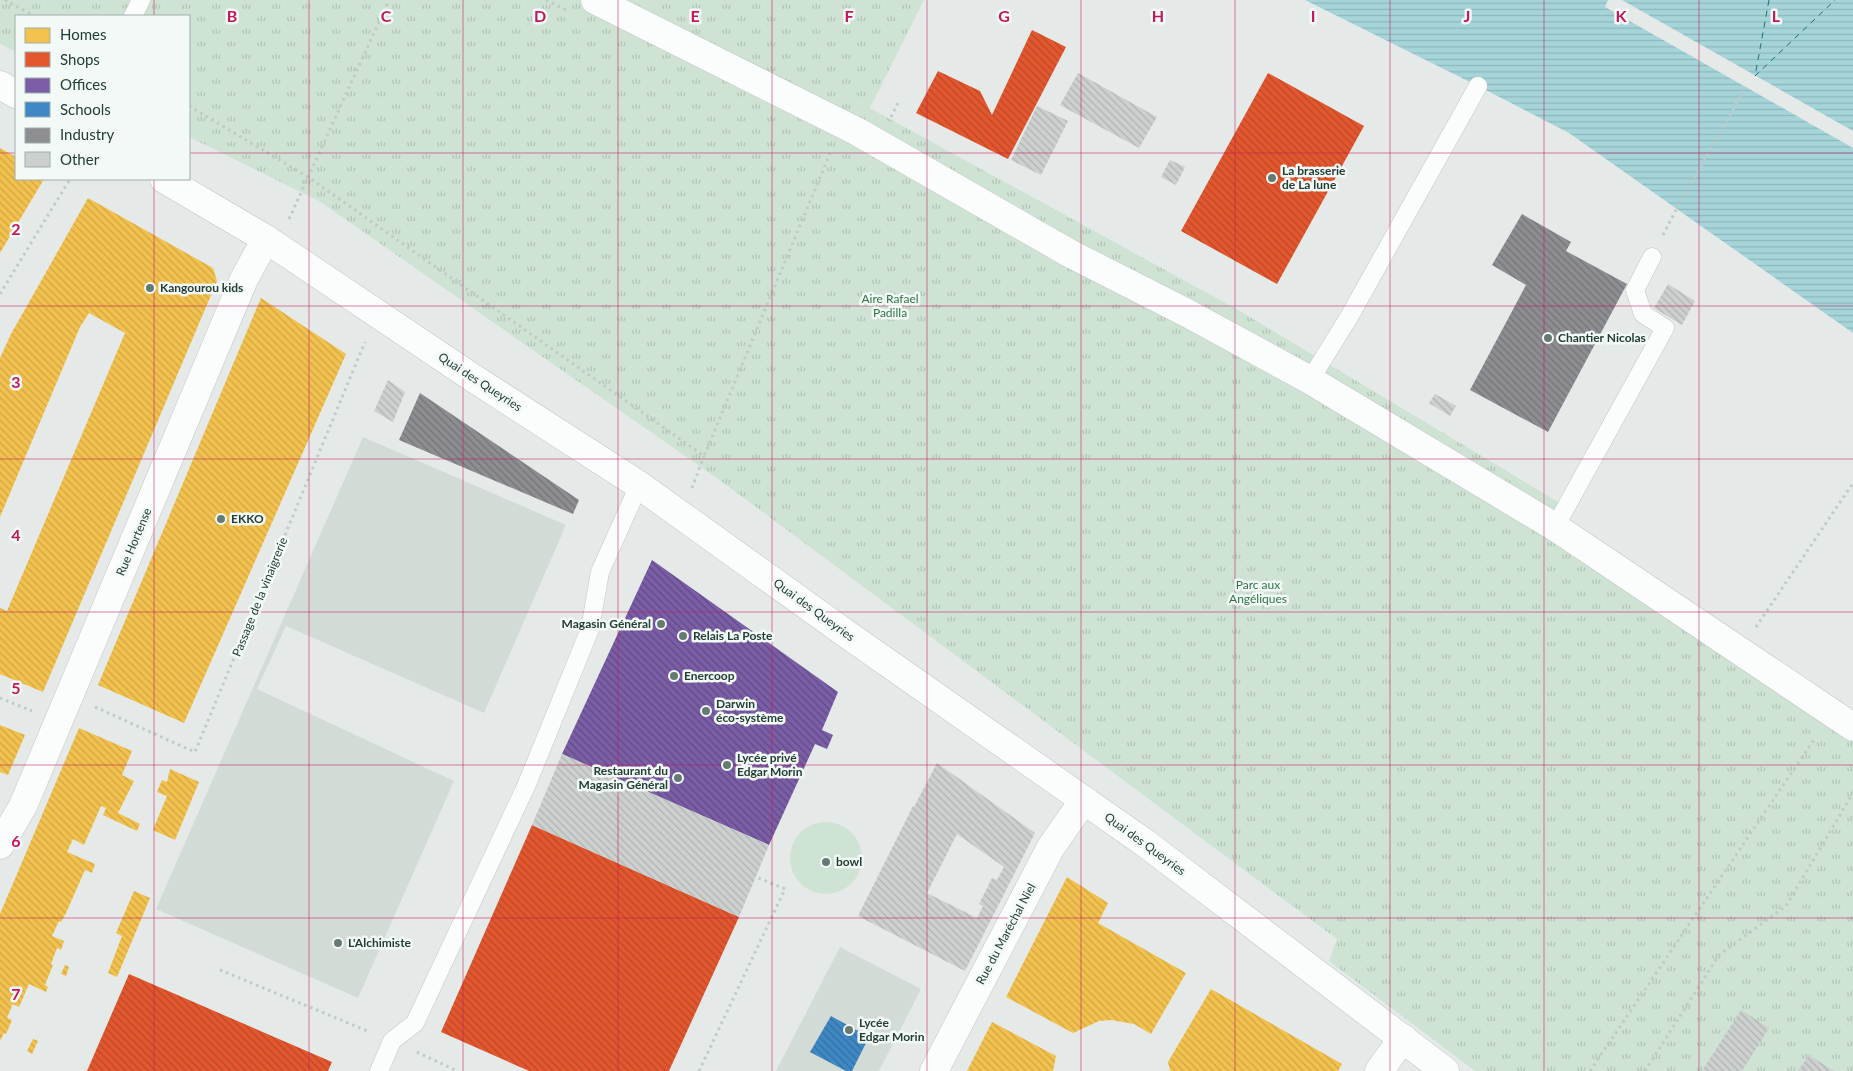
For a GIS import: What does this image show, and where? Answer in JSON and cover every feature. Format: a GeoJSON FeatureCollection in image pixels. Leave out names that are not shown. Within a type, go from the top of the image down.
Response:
{"type":"FeatureCollection","features":[{"type":"Feature","properties":{"kind":"street"},"geometry":{"type":"LineString","coordinates":[[594,0],[858,132],[1069,253],[1187,312],[1310,380],[1555,527],[1853,727]]}},
{"type":"Feature","properties":{"kind":"street"},"geometry":{"type":"LineString","coordinates":[[0,85],[15,93]]}},
{"type":"Feature","properties":{"kind":"street","name":"Quai des Queyries"},"geometry":{"type":"LineString","coordinates":[[166,180],[266,239],[377,314],[639,484],[848,635],[1145,843],[1445,1071]]}},
{"type":"Feature","properties":{"kind":"street","name":"Rue Hortense"},"geometry":{"type":"LineString","coordinates":[[0,845],[23,806],[244,279],[266,239]]}},
{"type":"Feature","properties":{"kind":"street","name":"Rue du Maréchal Niel"},"geometry":{"type":"LineString","coordinates":[[934,1071],[1051,847],[1084,800]]}},
{"type":"Feature","properties":{"kind":"street"},"geometry":{"type":"LineString","coordinates":[[1379,1071],[1403,1038]]}},
{"type":"Feature","properties":{"kind":"lane"},"geometry":{"type":"LineString","coordinates":[[134,15],[141,0]]}},
{"type":"Feature","properties":{"kind":"lane"},"geometry":{"type":"LineString","coordinates":[[1310,380],[1349,317],[1478,86]]}},
{"type":"Feature","properties":{"kind":"lane"},"geometry":{"type":"LineString","coordinates":[[1555,527],[1665,328],[1643,314],[1635,290],[1652,257]]}},
{"type":"Feature","properties":{"kind":"lane"},"geometry":{"type":"LineString","coordinates":[[378,1071],[392,1041],[415,1023],[527,784],[590,629],[600,572],[639,484]]}},
{"type":"Feature","properties":{"kind":"path"},"geometry":{"type":"LineString","coordinates":[[5,0],[32,15]]}},
{"type":"Feature","properties":{"kind":"path"},"geometry":{"type":"LineString","coordinates":[[266,239],[290,218],[389,0]]}},
{"type":"Feature","properties":{"kind":"path"},"geometry":{"type":"LineString","coordinates":[[1652,257],[1677,208],[1746,87]]}},
{"type":"Feature","properties":{"kind":"path"},"geometry":{"type":"LineString","coordinates":[[190,107],[308,177],[704,456],[834,146]]}},
{"type":"Feature","properties":{"kind":"path"},"geometry":{"type":"LineString","coordinates":[[0,294],[69,180]]}},
{"type":"Feature","properties":{"kind":"path","name":"Passage de la vinaigrerie"},"geometry":{"type":"LineString","coordinates":[[69,696],[195,752],[377,314]]}},
{"type":"Feature","properties":{"kind":"path"},"geometry":{"type":"LineString","coordinates":[[1740,651],[1853,483]]}},
{"type":"Feature","properties":{"kind":"path"},"geometry":{"type":"LineString","coordinates":[[1590,1071],[1820,732]]}},
{"type":"Feature","properties":{"kind":"path"},"geometry":{"type":"LineString","coordinates":[[1645,1071],[1719,955],[1786,906],[1853,793]]}},
{"type":"Feature","properties":{"kind":"path"},"geometry":{"type":"LineString","coordinates":[[699,1071],[784,889],[756,877]]}},
{"type":"Feature","properties":{"kind":"path"},"geometry":{"type":"LineString","coordinates":[[220,970],[392,1041],[457,1071]]}},
{"type":"Feature","properties":{"kind":"shaded area"},"geometry":{"type":"Polygon","coordinates":[[[363,437],[566,525],[484,713],[286,626],[257,689],[454,781],[358,998],[156,909],[363,437]]]}},
{"type":"Feature","properties":{"kind":"shaded area","name":"Lycée Edgar Morin"},"geometry":{"type":"Polygon","coordinates":[[[840,947],[921,989],[879,1071],[776,1071],[840,947]]]}},
{"type":"Feature","properties":{"kind":"green space","name":"Parc aux Angéliques"},"geometry":{"type":"Polygon","coordinates":[[[0,0],[924,0],[870,108],[1240,311],[1570,509],[1553,540],[1853,742],[1853,1071],[1475,1071],[1329,961],[1337,939],[721,481],[319,201],[190,137],[190,15],[15,15],[15,52],[0,44],[0,0]]]}},
{"type":"Feature","properties":{"kind":"green space","name":"bowl"},"geometry":{"type":"Polygon","coordinates":[[[826,822],[840,825],[852,832],[859,844],[862,858],[859,872],[852,884],[840,891],[826,894],[812,891],[800,884],[793,872],[790,858],[793,844],[800,832],[812,825],[826,822]]]}},
{"type":"Feature","properties":{"kind":"water"},"geometry":{"type":"Polygon","coordinates":[[[1305,0],[1853,0],[1853,333],[1569,133],[1305,0]]]}},
{"type":"Feature","properties":{"kind":"pier"},"geometry":{"type":"Polygon","coordinates":[[[1608,0],[1622,0],[1853,131],[1853,148],[1605,7],[1608,0]]]}},
{"type":"Feature","properties":{"kind":"building: Homes"},"geometry":{"type":"Polygon","coordinates":[[[0,148],[15,156],[15,180],[43,180],[0,253],[0,148]]]}},
{"type":"Feature","properties":{"kind":"building: Homes"},"geometry":{"type":"Polygon","coordinates":[[[88,198],[213,268],[217,281],[43,692],[0,674],[0,608],[7,611],[125,333],[89,313],[80,327],[0,517],[0,358],[11,334],[88,198]]]}},
{"type":"Feature","properties":{"kind":"building: Homes","name":"EKKO"},"geometry":{"type":"Polygon","coordinates":[[[261,298],[346,354],[184,723],[98,685],[261,298]]]}},
{"type":"Feature","properties":{"kind":"building: Homes"},"geometry":{"type":"Polygon","coordinates":[[[0,725],[25,735],[8,775],[0,772],[0,725]]]}},
{"type":"Feature","properties":{"kind":"building: Homes"},"geometry":{"type":"Polygon","coordinates":[[[79,728],[132,751],[122,775],[134,781],[118,813],[140,824],[137,831],[103,815],[106,808],[101,806],[84,845],[73,839],[67,852],[95,864],[92,873],[85,870],[66,913],[61,922],[59,921],[52,936],[64,941],[61,950],[57,948],[51,964],[53,965],[45,985],[48,987],[46,992],[29,984],[19,1007],[13,1004],[7,1018],[12,1020],[6,1034],[4,1033],[0,1041],[0,914],[79,728]]]}},
{"type":"Feature","properties":{"kind":"building: Homes"},"geometry":{"type":"Polygon","coordinates":[[[170,769],[199,782],[175,840],[153,830],[167,796],[157,792],[162,780],[167,782],[170,769]]]}},
{"type":"Feature","properties":{"kind":"building: Homes"},"geometry":{"type":"Polygon","coordinates":[[[1067,877],[1108,903],[1098,923],[1186,973],[1151,1034],[1134,1024],[1111,1020],[1099,1021],[1073,1033],[1006,997],[1067,877]]]}},
{"type":"Feature","properties":{"kind":"building: Homes"},"geometry":{"type":"Polygon","coordinates":[[[134,891],[150,898],[117,977],[108,973],[122,936],[116,933],[134,891]]]}},
{"type":"Feature","properties":{"kind":"building: Homes"},"geometry":{"type":"Polygon","coordinates":[[[65,965],[69,967],[66,976],[61,974],[65,965]]]}},
{"type":"Feature","properties":{"kind":"building: Homes"},"geometry":{"type":"Polygon","coordinates":[[[1211,989],[1342,1064],[1338,1071],[1170,1071],[1168,1062],[1211,989]]]}},
{"type":"Feature","properties":{"kind":"building: Homes"},"geometry":{"type":"Polygon","coordinates":[[[992,1022],[1056,1056],[1053,1071],[967,1071],[992,1022]]]}},
{"type":"Feature","properties":{"kind":"building: Homes"},"geometry":{"type":"Polygon","coordinates":[[[33,1039],[38,1041],[32,1054],[27,1051],[33,1039]]]}},
{"type":"Feature","properties":{"kind":"building: Shops"},"geometry":{"type":"Polygon","coordinates":[[[1032,30],[1066,47],[1008,159],[916,113],[938,71],[980,91],[992,115],[1032,30]]]}},
{"type":"Feature","properties":{"kind":"building: Shops","name":"La brasserie de La lune"},"geometry":{"type":"Polygon","coordinates":[[[1268,73],[1364,126],[1277,284],[1181,231],[1268,73]]]}},
{"type":"Feature","properties":{"kind":"building: Shops"},"geometry":{"type":"Polygon","coordinates":[[[532,825],[739,917],[669,1071],[529,1071],[441,1032],[532,825]]]}},
{"type":"Feature","properties":{"kind":"building: Shops"},"geometry":{"type":"Polygon","coordinates":[[[129,974],[332,1062],[328,1071],[87,1071],[129,974]]]}},
{"type":"Feature","properties":{"kind":"building: Offices","name":"Darwin éco-système"},"geometry":{"type":"Polygon","coordinates":[[[652,560],[838,692],[822,730],[833,735],[827,749],[815,744],[769,845],[562,754],[652,560]]]}},
{"type":"Feature","properties":{"kind":"building: Schools","name":"Lycée Edgar Morin"},"geometry":{"type":"Polygon","coordinates":[[[831,1016],[869,1037],[852,1071],[846,1071],[810,1052],[831,1016]]]}},
{"type":"Feature","properties":{"kind":"building: Industry","name":"Chantier Nicolas"},"geometry":{"type":"Polygon","coordinates":[[[1522,214],[1571,242],[1566,251],[1627,284],[1548,432],[1470,390],[1526,285],[1492,265],[1522,214]]]}},
{"type":"Feature","properties":{"kind":"building: Industry"},"geometry":{"type":"Polygon","coordinates":[[[420,393],[579,500],[573,514],[399,440],[420,393]]]}},
{"type":"Feature","properties":{"kind":"building: Other"},"geometry":{"type":"Polygon","coordinates":[[[1078,73],[1157,117],[1139,148],[1060,105],[1078,73]]]}},
{"type":"Feature","properties":{"kind":"building: Other"},"geometry":{"type":"Polygon","coordinates":[[[1037,106],[1068,121],[1041,175],[1011,160],[1037,106]]]}},
{"type":"Feature","properties":{"kind":"building: Other"},"geometry":{"type":"Polygon","coordinates":[[[1170,160],[1185,167],[1176,185],[1161,177],[1170,160]]]}},
{"type":"Feature","properties":{"kind":"building: Other"},"geometry":{"type":"Polygon","coordinates":[[[1668,284],[1695,301],[1682,325],[1654,308],[1668,284]]]}},
{"type":"Feature","properties":{"kind":"building: Other"},"geometry":{"type":"Polygon","coordinates":[[[388,380],[405,392],[393,422],[374,411],[388,380]]]}},
{"type":"Feature","properties":{"kind":"building: Other"},"geometry":{"type":"Polygon","coordinates":[[[1435,394],[1456,406],[1450,416],[1429,403],[1435,394]]]}},
{"type":"Feature","properties":{"kind":"building: Other"},"geometry":{"type":"Polygon","coordinates":[[[562,754],[769,845],[739,917],[532,825],[562,754]]]}},
{"type":"Feature","properties":{"kind":"building: Other"},"geometry":{"type":"Polygon","coordinates":[[[937,763],[1035,833],[965,971],[858,916],[937,763]],[[957,834],[927,893],[977,918],[983,906],[979,904],[992,878],[997,880],[1004,867],[957,834]]]}},
{"type":"Feature","properties":{"kind":"building: Other"},"geometry":{"type":"Polygon","coordinates":[[[1741,1010],[1769,1028],[1742,1071],[1702,1071],[1741,1010]]]}},
{"type":"Feature","properties":{"kind":"building: Other"},"geometry":{"type":"Polygon","coordinates":[[[1809,1055],[1834,1071],[1798,1071],[1809,1055]]]}},
{"type":"Feature","properties":{"kind":"ferry route"},"geometry":{"type":"LineString","coordinates":[[1769,0],[1755,76],[1835,0]]}},
{"type":"Feature","properties":{"kind":"place","name":"La brasserie de La lune"},"geometry":{"type":"Point","coordinates":[1272,178]}},
{"type":"Feature","properties":{"kind":"place","name":"Kangourou kids"},"geometry":{"type":"Point","coordinates":[150,288]}},
{"type":"Feature","properties":{"kind":"place","name":"Chantier Nicolas"},"geometry":{"type":"Point","coordinates":[1548,338]}},
{"type":"Feature","properties":{"kind":"place","name":"EKKO"},"geometry":{"type":"Point","coordinates":[221,519]}},
{"type":"Feature","properties":{"kind":"place","name":"Magasin Général"},"geometry":{"type":"Point","coordinates":[661,624]}},
{"type":"Feature","properties":{"kind":"place","name":"Relais La Poste"},"geometry":{"type":"Point","coordinates":[683,636]}},
{"type":"Feature","properties":{"kind":"place","name":"Enercoop"},"geometry":{"type":"Point","coordinates":[674,676]}},
{"type":"Feature","properties":{"kind":"place","name":"Darwin éco-système"},"geometry":{"type":"Point","coordinates":[706,711]}},
{"type":"Feature","properties":{"kind":"place","name":"Lycée privé Edgar Morin"},"geometry":{"type":"Point","coordinates":[727,765]}},
{"type":"Feature","properties":{"kind":"place","name":"Restaurant du Magasin Général"},"geometry":{"type":"Point","coordinates":[678,778]}},
{"type":"Feature","properties":{"kind":"place","name":"bowl"},"geometry":{"type":"Point","coordinates":[826,862]}},
{"type":"Feature","properties":{"kind":"place","name":"L'Alchimiste"},"geometry":{"type":"Point","coordinates":[338,943]}},
{"type":"Feature","properties":{"kind":"place","name":"Lycée Edgar Morin"},"geometry":{"type":"Point","coordinates":[849,1030]}},
{"type":"Feature","properties":{"kind":"park label","name":"Aire Rafael Padilla"},"geometry":{"type":"Point","coordinates":[890,306]}}]}
